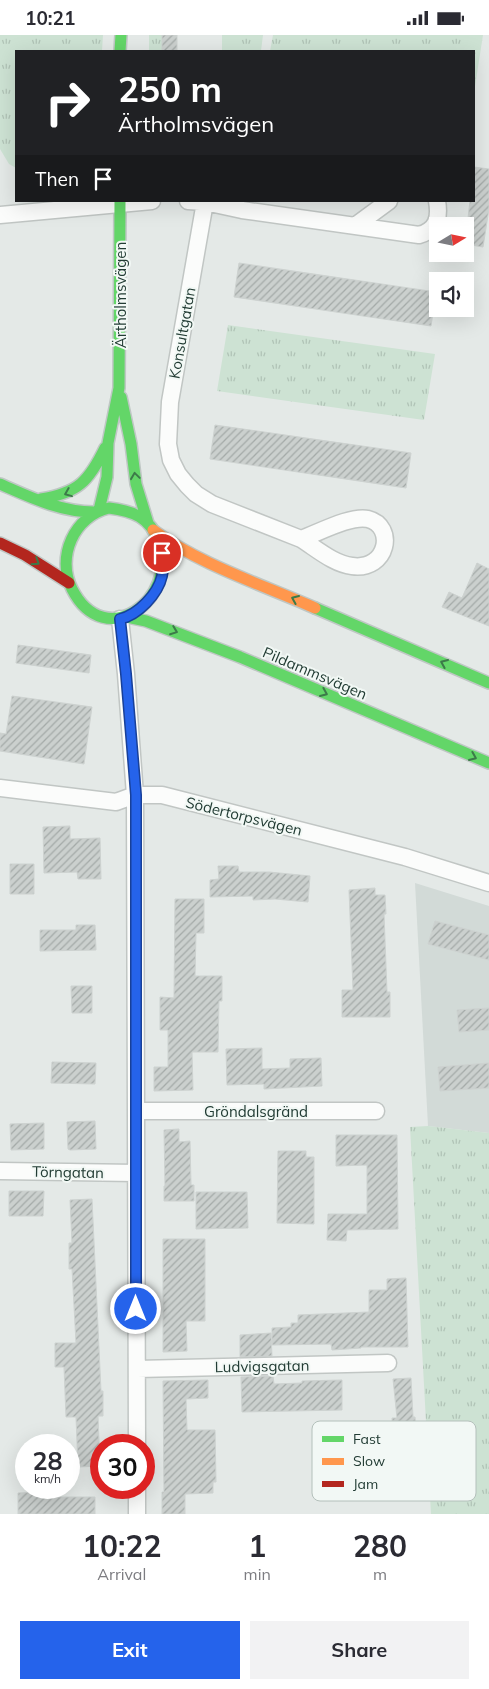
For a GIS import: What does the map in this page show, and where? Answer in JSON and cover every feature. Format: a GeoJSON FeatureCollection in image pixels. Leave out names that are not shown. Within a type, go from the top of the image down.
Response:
{"type":"FeatureCollection","features":[{"type":"Feature","properties":{"kind":"main road"},"geometry":{"type":"LineString","coordinates":[[120,35],[120,50]]}},
{"type":"Feature","properties":{"kind":"main road","name":"Ärtholmsvägen"},"geometry":{"type":"LineString","coordinates":[[119,388],[131,445],[136,484],[162,553],[164,566],[159,585],[146,602],[124,618],[111,620],[94,613],[79,600],[69,583],[66,571],[67,550],[70,541],[83,520],[96,511],[107,477],[108,443],[119,388],[120,203]]}},
{"type":"Feature","properties":{"kind":"main road"},"geometry":{"type":"LineString","coordinates":[[38,499],[70,493],[81,487],[95,471],[108,443]]}},
{"type":"Feature","properties":{"kind":"main road"},"geometry":{"type":"LineString","coordinates":[[0,484],[58,507],[86,512],[109,508],[125,510],[140,517],[172,545],[208,563],[489,683]]}},
{"type":"Feature","properties":{"kind":"main road"},"geometry":{"type":"LineString","coordinates":[[0,543],[25,555],[69,583]]}},
{"type":"Feature","properties":{"kind":"main road","name":"Pildammsvägen"},"geometry":{"type":"LineString","coordinates":[[124,618],[146,621],[240,657],[489,763]]}},
{"type":"Feature","properties":{"kind":"street"},"geometry":{"type":"LineString","coordinates":[[0,215],[136,202]]}},
{"type":"Feature","properties":{"kind":"street"},"geometry":{"type":"LineString","coordinates":[[205,202],[242,210],[419,235],[429,232],[436,224],[439,213],[437,202]]}},
{"type":"Feature","properties":{"kind":"street","name":"Konsultgatan"},"geometry":{"type":"LineString","coordinates":[[205,202],[170,402],[168,444],[171,460],[178,474],[187,485],[196,494],[212,504],[301,539],[333,560],[351,566],[362,567],[372,564],[381,556],[385,546],[384,536],[379,526],[368,519],[348,521],[301,539]]}},
{"type":"Feature","properties":{"kind":"street"},"geometry":{"type":"LineString","coordinates":[[355,226],[388,202]]}},
{"type":"Feature","properties":{"kind":"street"},"geometry":{"type":"LineString","coordinates":[[124,618],[126,674],[136,795],[137,1434]]}},
{"type":"Feature","properties":{"kind":"street","name":"Södertorpsvägen"},"geometry":{"type":"LineString","coordinates":[[0,788],[116,802],[136,795],[162,795],[405,857],[487,881]]}},
{"type":"Feature","properties":{"kind":"street","name":"Gröndalsgränd"},"geometry":{"type":"LineString","coordinates":[[136,1111],[376,1111]]}},
{"type":"Feature","properties":{"kind":"street","name":"Törngatan"},"geometry":{"type":"LineString","coordinates":[[0,1171],[136,1173]]}},
{"type":"Feature","properties":{"kind":"street","name":"Ludvigsgatan"},"geometry":{"type":"LineString","coordinates":[[136,1369],[388,1363]]}},
{"type":"Feature","properties":{"kind":"street"},"geometry":{"type":"LineString","coordinates":[[137,1499],[137,1514]]}},
{"type":"Feature","properties":{"kind":"shaded area"},"geometry":{"type":"Polygon","coordinates":[[[415,883],[489,906],[489,1133],[428,1126],[415,883]]]}},
{"type":"Feature","properties":{"kind":"green space"},"geometry":{"type":"Polygon","coordinates":[[[0,35],[103,35],[102,50],[15,50],[15,167],[9,164],[0,149],[0,35]]]}},
{"type":"Feature","properties":{"kind":"green space"},"geometry":{"type":"Polygon","coordinates":[[[149,35],[166,35],[165,50],[149,50],[149,35]]]}},
{"type":"Feature","properties":{"kind":"green space"},"geometry":{"type":"Polygon","coordinates":[[[222,35],[263,35],[261,50],[222,50],[222,35]]]}},
{"type":"Feature","properties":{"kind":"green space"},"geometry":{"type":"Polygon","coordinates":[[[273,35],[483,35],[475,87],[475,50],[270,50],[273,35]]]}},
{"type":"Feature","properties":{"kind":"green space"},"geometry":{"type":"Polygon","coordinates":[[[228,325],[435,354],[424,420],[217,391],[228,325]]]}},
{"type":"Feature","properties":{"kind":"green space"},"geometry":{"type":"Polygon","coordinates":[[[428,1126],[489,1133],[489,1514],[431,1514],[430,1501],[476,1501],[476,1421],[426,1421],[410,1127],[428,1126]]]}},
{"type":"Feature","properties":{"kind":"building"},"geometry":{"type":"Polygon","coordinates":[[[162,35],[177,35],[177,50],[162,50],[162,35]]]}},
{"type":"Feature","properties":{"kind":"building"},"geometry":{"type":"Polygon","coordinates":[[[475,167],[489,169],[489,209],[483,247],[474,246],[474,217],[468,217],[470,202],[475,202],[475,167]]]}},
{"type":"Feature","properties":{"kind":"building"},"geometry":{"type":"Polygon","coordinates":[[[239,263],[429,291],[429,317],[432,317],[431,326],[234,297],[239,263]]]}},
{"type":"Feature","properties":{"kind":"building"},"geometry":{"type":"Polygon","coordinates":[[[215,425],[411,453],[406,488],[210,459],[215,425]]]}},
{"type":"Feature","properties":{"kind":"building"},"geometry":{"type":"Polygon","coordinates":[[[477,563],[489,569],[489,626],[442,607],[449,592],[462,598],[477,563]]]}},
{"type":"Feature","properties":{"kind":"building"},"geometry":{"type":"Polygon","coordinates":[[[18,645],[91,655],[89,673],[16,663],[18,645]]]}},
{"type":"Feature","properties":{"kind":"building"},"geometry":{"type":"Polygon","coordinates":[[[12,696],[92,707],[84,764],[0,751],[0,733],[6,734],[12,696]]]}},
{"type":"Feature","properties":{"kind":"building"},"geometry":{"type":"Polygon","coordinates":[[[70,826],[70,839],[100,838],[101,879],[78,879],[77,872],[44,873],[43,827],[70,826]]]}},
{"type":"Feature","properties":{"kind":"building"},"geometry":{"type":"Polygon","coordinates":[[[10,864],[34,864],[34,894],[10,894],[10,864]]]}},
{"type":"Feature","properties":{"kind":"building"},"geometry":{"type":"Polygon","coordinates":[[[218,866],[238,866],[239,872],[269,872],[310,876],[308,902],[275,899],[253,900],[253,896],[210,897],[210,880],[219,879],[218,866]]]}},
{"type":"Feature","properties":{"kind":"building"},"geometry":{"type":"Polygon","coordinates":[[[375,888],[375,895],[385,895],[387,992],[390,992],[390,1017],[342,1017],[342,990],[353,990],[349,890],[375,888]]]}},
{"type":"Feature","properties":{"kind":"building"},"geometry":{"type":"Polygon","coordinates":[[[175,899],[204,899],[204,933],[196,933],[195,976],[222,976],[222,1001],[219,1001],[218,1052],[192,1052],[193,1090],[154,1091],[154,1067],[168,1067],[168,1030],[160,1030],[160,997],[174,998],[175,899]]]}},
{"type":"Feature","properties":{"kind":"building"},"geometry":{"type":"Polygon","coordinates":[[[435,921],[489,935],[489,960],[428,944],[435,921]]]}},
{"type":"Feature","properties":{"kind":"building"},"geometry":{"type":"Polygon","coordinates":[[[76,925],[95,925],[96,950],[40,951],[40,930],[76,930],[76,925]]]}},
{"type":"Feature","properties":{"kind":"building"},"geometry":{"type":"Polygon","coordinates":[[[71,986],[92,986],[92,1013],[72,1013],[71,986]]]}},
{"type":"Feature","properties":{"kind":"building"},"geometry":{"type":"Polygon","coordinates":[[[489,1008],[489,1030],[459,1032],[457,1010],[489,1008]]]}},
{"type":"Feature","properties":{"kind":"building"},"geometry":{"type":"Polygon","coordinates":[[[262,1048],[262,1069],[290,1068],[290,1059],[321,1058],[322,1086],[264,1089],[264,1084],[227,1085],[226,1049],[262,1048]]]}},
{"type":"Feature","properties":{"kind":"building"},"geometry":{"type":"Polygon","coordinates":[[[52,1062],[96,1063],[95,1084],[51,1083],[52,1062]]]}},
{"type":"Feature","properties":{"kind":"building"},"geometry":{"type":"Polygon","coordinates":[[[489,1063],[489,1088],[440,1091],[438,1067],[489,1063]]]}},
{"type":"Feature","properties":{"kind":"building"},"geometry":{"type":"Polygon","coordinates":[[[95,1121],[96,1149],[68,1149],[67,1122],[95,1121]]]}},
{"type":"Feature","properties":{"kind":"building"},"geometry":{"type":"Polygon","coordinates":[[[44,1123],[44,1149],[11,1150],[10,1124],[44,1123]]]}},
{"type":"Feature","properties":{"kind":"building"},"geometry":{"type":"Polygon","coordinates":[[[179,1129],[179,1142],[190,1141],[191,1185],[194,1185],[194,1201],[164,1201],[164,1130],[179,1129]]]}},
{"type":"Feature","properties":{"kind":"building"},"geometry":{"type":"Polygon","coordinates":[[[336,1135],[397,1135],[398,1229],[347,1230],[346,1241],[327,1240],[328,1214],[367,1214],[367,1165],[336,1166],[336,1135]]]}},
{"type":"Feature","properties":{"kind":"building"},"geometry":{"type":"Polygon","coordinates":[[[278,1151],[306,1151],[306,1157],[314,1157],[314,1224],[277,1223],[278,1151]]]}},
{"type":"Feature","properties":{"kind":"building"},"geometry":{"type":"Polygon","coordinates":[[[9,1191],[44,1191],[43,1216],[9,1216],[9,1191]]]}},
{"type":"Feature","properties":{"kind":"building"},"geometry":{"type":"Polygon","coordinates":[[[196,1192],[247,1192],[248,1228],[196,1229],[196,1192]]]}},
{"type":"Feature","properties":{"kind":"building"},"geometry":{"type":"Polygon","coordinates":[[[92,1199],[103,1416],[98,1416],[99,1434],[90,1434],[90,1466],[80,1467],[80,1434],[77,1434],[76,1417],[66,1417],[64,1367],[55,1367],[55,1343],[76,1343],[72,1269],[69,1269],[69,1243],[72,1243],[70,1200],[92,1199]]]}},
{"type":"Feature","properties":{"kind":"building"},"geometry":{"type":"Polygon","coordinates":[[[163,1239],[205,1239],[205,1321],[186,1321],[187,1351],[163,1352],[163,1239]]]}},
{"type":"Feature","properties":{"kind":"building"},"geometry":{"type":"Polygon","coordinates":[[[406,1278],[408,1347],[361,1347],[332,1350],[331,1344],[272,1345],[272,1328],[291,1327],[291,1323],[298,1323],[298,1315],[369,1312],[369,1290],[387,1290],[387,1279],[406,1278]]]}},
{"type":"Feature","properties":{"kind":"building"},"geometry":{"type":"Polygon","coordinates":[[[271,1333],[272,1356],[240,1357],[240,1335],[271,1333]]]}},
{"type":"Feature","properties":{"kind":"building"},"geometry":{"type":"Polygon","coordinates":[[[273,1376],[274,1384],[342,1380],[342,1410],[242,1412],[241,1377],[273,1376]]]}},
{"type":"Feature","properties":{"kind":"building"},"geometry":{"type":"Polygon","coordinates":[[[411,1378],[413,1417],[415,1417],[415,1421],[392,1421],[392,1418],[397,1418],[393,1379],[411,1378]]]}},
{"type":"Feature","properties":{"kind":"building"},"geometry":{"type":"Polygon","coordinates":[[[208,1380],[208,1398],[186,1399],[187,1430],[215,1430],[216,1482],[213,1482],[213,1493],[185,1494],[185,1514],[162,1514],[162,1492],[164,1492],[163,1381],[208,1380]]]}},
{"type":"Feature","properties":{"kind":"building"},"geometry":{"type":"Polygon","coordinates":[[[80,1497],[90,1497],[90,1499],[95,1499],[95,1514],[18,1514],[18,1499],[80,1499],[80,1497]]]}},
{"type":"Feature","properties":{"kind":"traffic: fast"},"geometry":{"type":"LineString","coordinates":[[120,50],[121,35]]}},
{"type":"Feature","properties":{"kind":"traffic: fast"},"geometry":{"type":"LineString","coordinates":[[99,510],[107,477],[108,443],[119,388],[120,202]]}},
{"type":"Feature","properties":{"kind":"traffic: fast"},"geometry":{"type":"LineString","coordinates":[[121,397],[131,444],[136,484],[148,523]]}},
{"type":"Feature","properties":{"kind":"traffic: fast"},"geometry":{"type":"LineString","coordinates":[[41,499],[64,493],[81,484],[93,469],[105,448]]}},
{"type":"Feature","properties":{"kind":"traffic: fast"},"geometry":{"type":"LineString","coordinates":[[0,484],[57,507],[94,512]]}},
{"type":"Feature","properties":{"kind":"traffic: fast"},"geometry":{"type":"LineString","coordinates":[[109,508],[133,513],[146,521],[159,542],[162,563],[158,583],[149,599],[135,611],[119,618],[102,617],[86,608],[72,589],[66,564],[67,551],[78,529],[97,512],[109,508]]}},
{"type":"Feature","properties":{"kind":"traffic: fast"},"geometry":{"type":"LineString","coordinates":[[315,608],[489,683]]}},
{"type":"Feature","properties":{"kind":"traffic: fast"},"geometry":{"type":"LineString","coordinates":[[127,617],[146,621],[240,657],[489,763]]}},
{"type":"Feature","properties":{"kind":"traffic: slow"},"geometry":{"type":"LineString","coordinates":[[153,530],[210,564],[315,608]]}},
{"type":"Feature","properties":{"kind":"traffic: jam"},"geometry":{"type":"LineString","coordinates":[[0,543],[25,555],[69,583]]}},
{"type":"Feature","properties":{"kind":"route"},"geometry":{"type":"LineString","coordinates":[[136,1309],[136,795],[120,619],[138,610],[159,585],[164,566],[162,553]]}}]}
